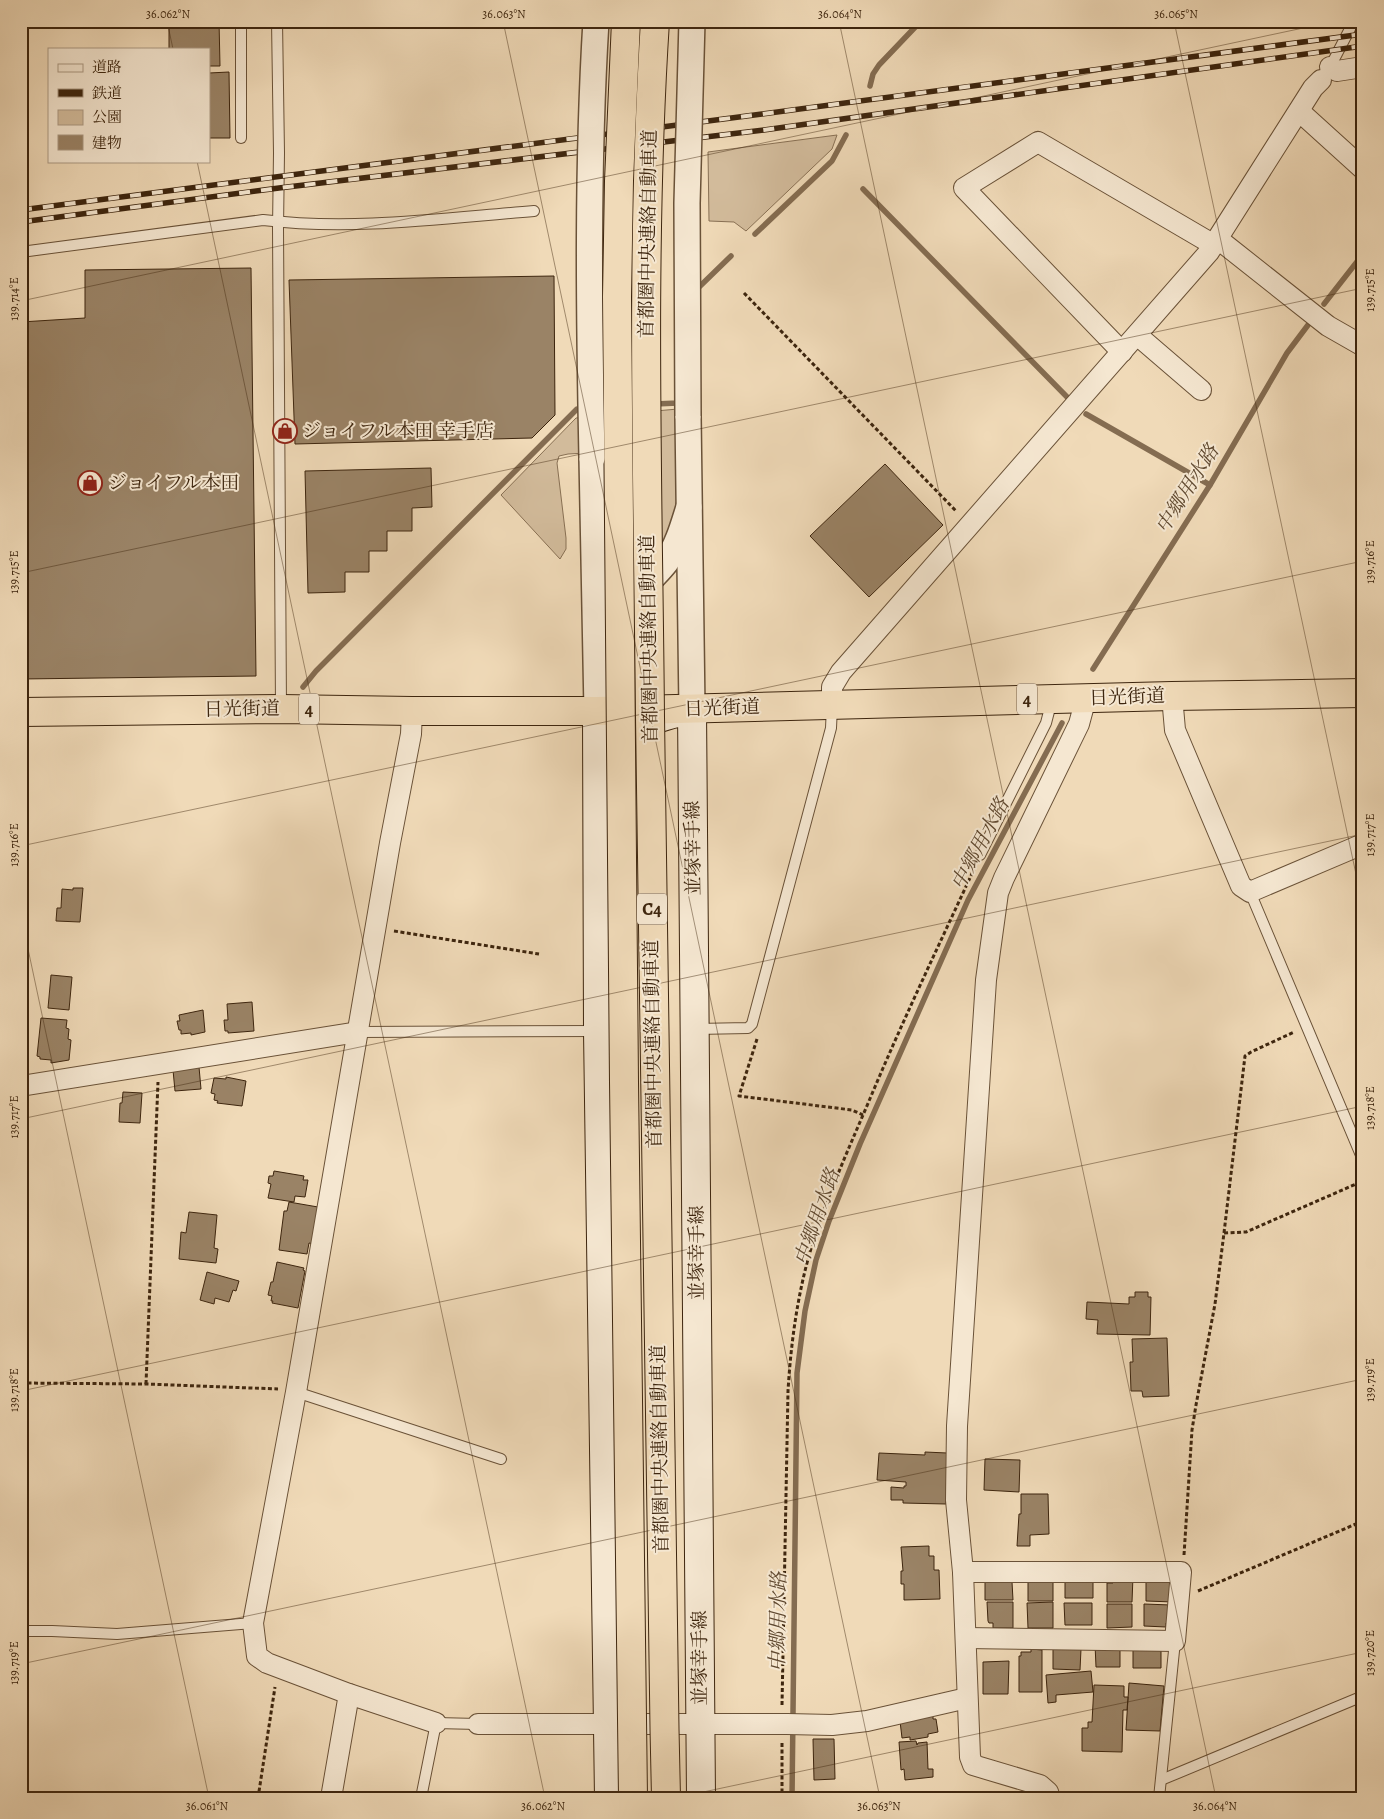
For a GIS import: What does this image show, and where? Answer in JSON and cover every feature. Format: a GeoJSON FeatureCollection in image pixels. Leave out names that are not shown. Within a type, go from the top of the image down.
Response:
{"type":"FeatureCollection","features":[{"type":"Feature","properties":{"kind":"highway","name":"首都圏中央連絡自動車道"},"geometry":{"type":"LineString","coordinates":[[626,21],[618,180],[617,297],[633,1798]]}},
{"type":"Feature","properties":{"kind":"highway","name":"首都圏中央連絡自動車道"},"geometry":{"type":"LineString","coordinates":[[655,21],[650,111],[646,270],[654,1110],[666,1798]]}},
{"type":"Feature","properties":{"kind":"highway","name":"日光街道"},"geometry":{"type":"LineString","coordinates":[[21,712],[282,709],[596,711],[1172,696],[1363,694]]}},
{"type":"Feature","properties":{"kind":"main road"},"geometry":{"type":"LineString","coordinates":[[598,944],[604,892],[609,874],[613,863],[630,845],[636,830],[636,732],[640,726],[647,722],[692,709]]}},
{"type":"Feature","properties":{"kind":"main road","name":"並塚幸手線"},"geometry":{"type":"LineString","coordinates":[[692,709],[701,1798]]}},
{"type":"Feature","properties":{"kind":"main road"},"geometry":{"type":"LineString","coordinates":[[596,711],[598,1031],[609,1798]]}},
{"type":"Feature","properties":{"kind":"street"},"geometry":{"type":"LineString","coordinates":[[596,21],[589,181],[596,711],[616,700],[628,688],[632,680],[635,665],[635,603],[638,594],[666,562],[677,542],[689,507]]}},
{"type":"Feature","properties":{"kind":"street"},"geometry":{"type":"LineString","coordinates":[[692,21],[687,203],[692,709]]}},
{"type":"Feature","properties":{"kind":"street"},"geometry":{"type":"LineString","coordinates":[[832,705],[832,686],[841,672],[1137,335],[1216,242],[1313,88],[1325,73],[1363,67]]}},
{"type":"Feature","properties":{"kind":"street"},"geometry":{"type":"LineString","coordinates":[[1299,111],[1363,169]]}},
{"type":"Feature","properties":{"kind":"street"},"geometry":{"type":"LineString","coordinates":[[1122,352],[964,188],[1038,142],[1216,242],[1328,326],[1363,346]]}},
{"type":"Feature","properties":{"kind":"street"},"geometry":{"type":"LineString","coordinates":[[1137,335],[1201,390]]}},
{"type":"Feature","properties":{"kind":"street"},"geometry":{"type":"LineString","coordinates":[[1172,696],[1175,730],[1241,886],[1250,892],[1363,844]]}},
{"type":"Feature","properties":{"kind":"street"},"geometry":{"type":"LineString","coordinates":[[1050,1798],[1048,1792],[1040,1785],[974,1765],[970,1757],[963,1572],[956,1500],[957,1426],[986,980],[998,893],[1079,724],[1086,698]]}},
{"type":"Feature","properties":{"kind":"street"},"geometry":{"type":"LineString","coordinates":[[412,711],[411,734],[296,1392],[253,1623],[258,1656],[267,1662],[350,1694],[436,1723]]}},
{"type":"Feature","properties":{"kind":"street"},"geometry":{"type":"LineString","coordinates":[[21,1086],[358,1032]]}},
{"type":"Feature","properties":{"kind":"street"},"geometry":{"type":"LineString","coordinates":[[963,1572],[1181,1572],[1175,1640],[966,1638]]}},
{"type":"Feature","properties":{"kind":"street"},"geometry":{"type":"LineString","coordinates":[[331,1798],[350,1694]]}},
{"type":"Feature","properties":{"kind":"street"},"geometry":{"type":"LineString","coordinates":[[478,1724],[832,1725],[867,1721],[967,1698]]}},
{"type":"Feature","properties":{"kind":"lane"},"geometry":{"type":"LineString","coordinates":[[241,21],[241,138]]}},
{"type":"Feature","properties":{"kind":"lane"},"geometry":{"type":"LineString","coordinates":[[277,21],[280,153],[278,222],[282,709]]}},
{"type":"Feature","properties":{"kind":"lane"},"geometry":{"type":"LineString","coordinates":[[1325,73],[1354,21]]}},
{"type":"Feature","properties":{"kind":"lane"},"geometry":{"type":"LineString","coordinates":[[21,252],[264,220],[293,224],[386,223],[534,211]]}},
{"type":"Feature","properties":{"kind":"lane"},"geometry":{"type":"LineString","coordinates":[[980,855],[1046,723],[1052,699]]}},
{"type":"Feature","properties":{"kind":"lane"},"geometry":{"type":"LineString","coordinates":[[695,1030],[748,1028],[752,1024],[831,728],[832,705]]}},
{"type":"Feature","properties":{"kind":"lane"},"geometry":{"type":"LineString","coordinates":[[1250,892],[1363,1160]]}},
{"type":"Feature","properties":{"kind":"lane"},"geometry":{"type":"LineString","coordinates":[[21,937],[22,923]]}},
{"type":"Feature","properties":{"kind":"lane"},"geometry":{"type":"LineString","coordinates":[[358,1032],[598,1031]]}},
{"type":"Feature","properties":{"kind":"lane"},"geometry":{"type":"LineString","coordinates":[[296,1392],[501,1459]]}},
{"type":"Feature","properties":{"kind":"lane"},"geometry":{"type":"LineString","coordinates":[[21,1631],[117,1634],[253,1623]]}},
{"type":"Feature","properties":{"kind":"lane"},"geometry":{"type":"LineString","coordinates":[[1159,1798],[1175,1640]]}},
{"type":"Feature","properties":{"kind":"lane"},"geometry":{"type":"LineString","coordinates":[[1161,1780],[1363,1696]]}},
{"type":"Feature","properties":{"kind":"lane"},"geometry":{"type":"LineString","coordinates":[[420,1798],[436,1723],[478,1724]]}},
{"type":"Feature","properties":{"kind":"path"},"geometry":{"type":"LineString","coordinates":[[744,293],[970,525]]}},
{"type":"Feature","properties":{"kind":"path"},"geometry":{"type":"LineString","coordinates":[[782,1798],[789,1724],[787,1420],[791,1348],[799,1300],[812,1243],[833,1183],[890,1051],[980,855]]}},
{"type":"Feature","properties":{"kind":"path"},"geometry":{"type":"LineString","coordinates":[[376,928],[538,954]]}},
{"type":"Feature","properties":{"kind":"path"},"geometry":{"type":"LineString","coordinates":[[752,1024],[759,1034],[740,1096],[852,1110],[863,1115]]}},
{"type":"Feature","properties":{"kind":"path"},"geometry":{"type":"LineString","coordinates":[[1181,1572],[1184,1558],[1196,1405],[1215,1304],[1245,1056],[1306,1027]]}},
{"type":"Feature","properties":{"kind":"path"},"geometry":{"type":"LineString","coordinates":[[146,1384],[158,1064]]}},
{"type":"Feature","properties":{"kind":"path"},"geometry":{"type":"LineString","coordinates":[[1224,1233],[1246,1232],[1363,1181]]}},
{"type":"Feature","properties":{"kind":"path"},"geometry":{"type":"LineString","coordinates":[[21,1383],[272,1388],[296,1392]]}},
{"type":"Feature","properties":{"kind":"path"},"geometry":{"type":"LineString","coordinates":[[1179,1597],[1187,1596],[1363,1521]]}},
{"type":"Feature","properties":{"kind":"path"},"geometry":{"type":"LineString","coordinates":[[258,1798],[276,1682],[280,1668]]}},
{"type":"Feature","properties":{"kind":"green space"},"geometry":{"type":"Polygon","coordinates":[[[837,135],[832,149],[746,231],[734,222],[709,221],[708,152],[837,135]]]}},
{"type":"Feature","properties":{"kind":"green space"},"geometry":{"type":"Polygon","coordinates":[[[678,409],[678,506],[672,535],[628,600],[605,452],[559,456],[557,463],[566,538],[566,549],[560,559],[501,495],[576,418],[678,409]]]}},
{"type":"Feature","properties":{"kind":"building"},"geometry":{"type":"Polygon","coordinates":[[[169,21],[219,21],[220,66],[210,66],[210,48],[169,48],[169,21]]]}},
{"type":"Feature","properties":{"kind":"building"},"geometry":{"type":"Polygon","coordinates":[[[229,72],[230,138],[210,138],[210,73],[229,72]]]}},
{"type":"Feature","properties":{"kind":"building"},"geometry":{"type":"Polygon","coordinates":[[[251,268],[256,676],[21,679],[21,322],[85,318],[85,270],[251,268]]]}},
{"type":"Feature","properties":{"kind":"building"},"geometry":{"type":"Polygon","coordinates":[[[554,276],[555,415],[532,438],[295,444],[289,280],[554,276]]]}},
{"type":"Feature","properties":{"kind":"building"},"geometry":{"type":"Polygon","coordinates":[[[885,464],[943,525],[869,597],[810,536],[885,464]]]}},
{"type":"Feature","properties":{"kind":"building"},"geometry":{"type":"Polygon","coordinates":[[[431,468],[432,507],[412,508],[412,531],[387,531],[387,551],[369,551],[369,572],[345,572],[345,592],[308,593],[305,471],[431,468]]]}},
{"type":"Feature","properties":{"kind":"building"},"geometry":{"type":"Polygon","coordinates":[[[73,888],[83,888],[80,922],[56,921],[57,908],[61,908],[62,889],[73,890],[73,888]]]}},
{"type":"Feature","properties":{"kind":"building"},"geometry":{"type":"Polygon","coordinates":[[[51,975],[72,977],[69,1010],[48,1008],[51,975]]]}},
{"type":"Feature","properties":{"kind":"building"},"geometry":{"type":"Polygon","coordinates":[[[252,1002],[254,1031],[228,1033],[228,1031],[225,1031],[224,1020],[228,1020],[227,1004],[252,1002]]]}},
{"type":"Feature","properties":{"kind":"building"},"geometry":{"type":"Polygon","coordinates":[[[203,1010],[205,1032],[191,1035],[191,1033],[181,1034],[177,1021],[180,1021],[179,1015],[203,1010]]]}},
{"type":"Feature","properties":{"kind":"building"},"geometry":{"type":"Polygon","coordinates":[[[41,1018],[67,1020],[66,1028],[69,1029],[68,1039],[71,1040],[69,1060],[51,1063],[51,1060],[40,1059],[37,1056],[41,1018]]]}},
{"type":"Feature","properties":{"kind":"building"},"geometry":{"type":"Polygon","coordinates":[[[199,1067],[201,1089],[175,1091],[173,1070],[199,1067]]]}},
{"type":"Feature","properties":{"kind":"building"},"geometry":{"type":"Polygon","coordinates":[[[226,1077],[246,1081],[242,1106],[217,1103],[218,1101],[214,1100],[215,1094],[211,1093],[214,1078],[226,1079],[226,1077]]]}},
{"type":"Feature","properties":{"kind":"building"},"geometry":{"type":"Polygon","coordinates":[[[123,1092],[142,1093],[140,1123],[119,1122],[120,1103],[122,1103],[123,1092]]]}},
{"type":"Feature","properties":{"kind":"building"},"geometry":{"type":"Polygon","coordinates":[[[274,1171],[304,1176],[303,1180],[308,1180],[305,1197],[295,1196],[294,1202],[268,1198],[271,1184],[268,1183],[269,1176],[273,1176],[274,1171]]]}},
{"type":"Feature","properties":{"kind":"building"},"geometry":{"type":"Polygon","coordinates":[[[289,1202],[318,1207],[314,1244],[309,1243],[307,1254],[279,1250],[284,1211],[287,1211],[289,1202]]]}},
{"type":"Feature","properties":{"kind":"building"},"geometry":{"type":"Polygon","coordinates":[[[189,1212],[217,1215],[214,1248],[218,1249],[216,1263],[179,1259],[181,1232],[186,1233],[189,1212]]]}},
{"type":"Feature","properties":{"kind":"building"},"geometry":{"type":"Polygon","coordinates":[[[277,1262],[304,1268],[298,1308],[272,1303],[272,1296],[268,1295],[277,1262]]]}},
{"type":"Feature","properties":{"kind":"building"},"geometry":{"type":"Polygon","coordinates":[[[207,1272],[239,1281],[236,1291],[233,1290],[229,1302],[215,1298],[214,1304],[200,1300],[207,1272]]]}},
{"type":"Feature","properties":{"kind":"building"},"geometry":{"type":"Polygon","coordinates":[[[1135,1292],[1148,1292],[1148,1297],[1151,1297],[1150,1335],[1097,1334],[1098,1320],[1086,1319],[1087,1302],[1129,1304],[1129,1297],[1135,1297],[1135,1292]]]}},
{"type":"Feature","properties":{"kind":"building"},"geometry":{"type":"Polygon","coordinates":[[[1167,1338],[1169,1396],[1143,1397],[1142,1391],[1131,1391],[1130,1362],[1133,1362],[1132,1339],[1167,1338]]]}},
{"type":"Feature","properties":{"kind":"building"},"geometry":{"type":"Polygon","coordinates":[[[925,1452],[947,1453],[946,1504],[903,1503],[903,1500],[891,1500],[891,1487],[904,1488],[906,1482],[877,1480],[879,1453],[925,1455],[925,1452]]]}},
{"type":"Feature","properties":{"kind":"building"},"geometry":{"type":"Polygon","coordinates":[[[985,1459],[1020,1460],[1019,1492],[984,1490],[985,1459]]]}},
{"type":"Feature","properties":{"kind":"building"},"geometry":{"type":"Polygon","coordinates":[[[1021,1494],[1048,1494],[1049,1534],[1030,1535],[1030,1546],[1017,1546],[1019,1514],[1021,1514],[1021,1494]]]}},
{"type":"Feature","properties":{"kind":"building"},"geometry":{"type":"Polygon","coordinates":[[[929,1546],[929,1556],[934,1556],[934,1570],[939,1570],[940,1599],[904,1600],[904,1584],[901,1584],[901,1571],[903,1571],[901,1547],[929,1546]]]}},
{"type":"Feature","properties":{"kind":"building"},"geometry":{"type":"Polygon","coordinates":[[[1065,1576],[1093,1579],[1093,1598],[1065,1598],[1065,1576]]]}},
{"type":"Feature","properties":{"kind":"building"},"geometry":{"type":"Polygon","coordinates":[[[1113,1576],[1133,1576],[1132,1602],[1107,1602],[1107,1583],[1113,1583],[1113,1576]]]}},
{"type":"Feature","properties":{"kind":"building"},"geometry":{"type":"Polygon","coordinates":[[[1028,1577],[1053,1579],[1053,1601],[1028,1601],[1028,1577]]]}},
{"type":"Feature","properties":{"kind":"building"},"geometry":{"type":"Polygon","coordinates":[[[985,1578],[1012,1582],[1013,1600],[985,1600],[985,1578]]]}},
{"type":"Feature","properties":{"kind":"building"},"geometry":{"type":"Polygon","coordinates":[[[1148,1580],[1173,1580],[1173,1602],[1146,1601],[1146,1582],[1148,1580]]]}},
{"type":"Feature","properties":{"kind":"building"},"geometry":{"type":"Polygon","coordinates":[[[987,1602],[1013,1602],[1013,1628],[993,1628],[993,1623],[988,1621],[987,1602]]]}},
{"type":"Feature","properties":{"kind":"building"},"geometry":{"type":"Polygon","coordinates":[[[1053,1602],[1053,1628],[1028,1628],[1027,1603],[1053,1602]]]}},
{"type":"Feature","properties":{"kind":"building"},"geometry":{"type":"Polygon","coordinates":[[[1064,1603],[1092,1603],[1092,1625],[1065,1625],[1064,1603]]]}},
{"type":"Feature","properties":{"kind":"building"},"geometry":{"type":"Polygon","coordinates":[[[1107,1604],[1132,1604],[1132,1627],[1107,1628],[1107,1604]]]}},
{"type":"Feature","properties":{"kind":"building"},"geometry":{"type":"Polygon","coordinates":[[[1144,1604],[1171,1605],[1171,1623],[1166,1623],[1166,1627],[1144,1626],[1144,1604]]]}},
{"type":"Feature","properties":{"kind":"building"},"geometry":{"type":"Polygon","coordinates":[[[1120,1643],[1120,1667],[1096,1667],[1095,1644],[1120,1643]]]}},
{"type":"Feature","properties":{"kind":"building"},"geometry":{"type":"Polygon","coordinates":[[[1161,1644],[1161,1668],[1133,1668],[1133,1650],[1161,1644]]]}},
{"type":"Feature","properties":{"kind":"building"},"geometry":{"type":"Polygon","coordinates":[[[1053,1647],[1081,1649],[1080,1670],[1053,1669],[1053,1647]]]}},
{"type":"Feature","properties":{"kind":"building"},"geometry":{"type":"Polygon","coordinates":[[[1031,1649],[1042,1650],[1042,1692],[1019,1692],[1019,1656],[1021,1656],[1021,1652],[1031,1652],[1031,1649]]]}},
{"type":"Feature","properties":{"kind":"building"},"geometry":{"type":"Polygon","coordinates":[[[1009,1661],[1008,1694],[983,1694],[983,1662],[1009,1661]]]}},
{"type":"Feature","properties":{"kind":"building"},"geometry":{"type":"Polygon","coordinates":[[[1091,1671],[1093,1692],[1056,1695],[1056,1702],[1048,1703],[1046,1675],[1091,1671]]]}},
{"type":"Feature","properties":{"kind":"building"},"geometry":{"type":"Polygon","coordinates":[[[1129,1683],[1164,1686],[1160,1731],[1126,1730],[1129,1683]]]}},
{"type":"Feature","properties":{"kind":"building"},"geometry":{"type":"Polygon","coordinates":[[[1094,1685],[1124,1686],[1124,1697],[1128,1697],[1127,1710],[1123,1710],[1122,1752],[1082,1751],[1082,1728],[1088,1728],[1088,1722],[1092,1722],[1094,1685]]]}},
{"type":"Feature","properties":{"kind":"building"},"geometry":{"type":"Polygon","coordinates":[[[933,1716],[933,1719],[936,1719],[938,1732],[928,1734],[928,1737],[910,1740],[910,1737],[902,1738],[900,1721],[933,1716]]]}},
{"type":"Feature","properties":{"kind":"building"},"geometry":{"type":"Polygon","coordinates":[[[813,1739],[834,1739],[835,1779],[814,1780],[813,1739]]]}},
{"type":"Feature","properties":{"kind":"building"},"geometry":{"type":"Polygon","coordinates":[[[916,1741],[917,1745],[918,1743],[927,1742],[928,1769],[933,1769],[933,1777],[905,1780],[904,1769],[901,1770],[899,1742],[916,1741]]]}},
{"type":"Feature","properties":{"kind":"waterway"},"geometry":{"type":"LineString","coordinates":[[870,86],[873,74],[879,65],[921,21]]}},
{"type":"Feature","properties":{"kind":"waterway"},"geometry":{"type":"LineString","coordinates":[[755,234],[832,161],[846,135]]}},
{"type":"Feature","properties":{"kind":"waterway"},"geometry":{"type":"LineString","coordinates":[[863,189],[1069,399]]}},
{"type":"Feature","properties":{"kind":"waterway","name":"中郷用水路"},"geometry":{"type":"LineString","coordinates":[[1324,304],[1363,254]]}},
{"type":"Feature","properties":{"kind":"waterway"},"geometry":{"type":"LineString","coordinates":[[695,291],[731,256]]}},
{"type":"Feature","properties":{"kind":"waterway","name":"中郷用水路"},"geometry":{"type":"LineString","coordinates":[[1093,669],[1210,485],[1287,353],[1308,325]]}},
{"type":"Feature","properties":{"kind":"waterway"},"geometry":{"type":"LineString","coordinates":[[655,404],[678,403],[677,398]]}},
{"type":"Feature","properties":{"kind":"waterway"},"geometry":{"type":"LineString","coordinates":[[303,687],[316,671],[577,409],[585,409]]}},
{"type":"Feature","properties":{"kind":"waterway"},"geometry":{"type":"LineString","coordinates":[[1086,414],[1210,485]]}},
{"type":"Feature","properties":{"kind":"waterway","name":"中郷用水路"},"geometry":{"type":"LineString","coordinates":[[792,1798],[797,1373],[805,1311],[816,1260],[829,1221],[860,1144],[968,900],[1062,723]]}},
{"type":"Feature","properties":{"kind":"railway"},"geometry":{"type":"LineString","coordinates":[[21,210],[1363,34]]}},
{"type":"Feature","properties":{"kind":"railway"},"geometry":{"type":"LineString","coordinates":[[21,222],[279,188],[764,130],[1363,46]]}},
{"type":"Feature","properties":{"kind":"place","name":"ジョイフル本田 幸手店"},"geometry":{"type":"Point","coordinates":[285,431]}},
{"type":"Feature","properties":{"kind":"place","name":"ジョイフル本田"},"geometry":{"type":"Point","coordinates":[90,483]}}]}
